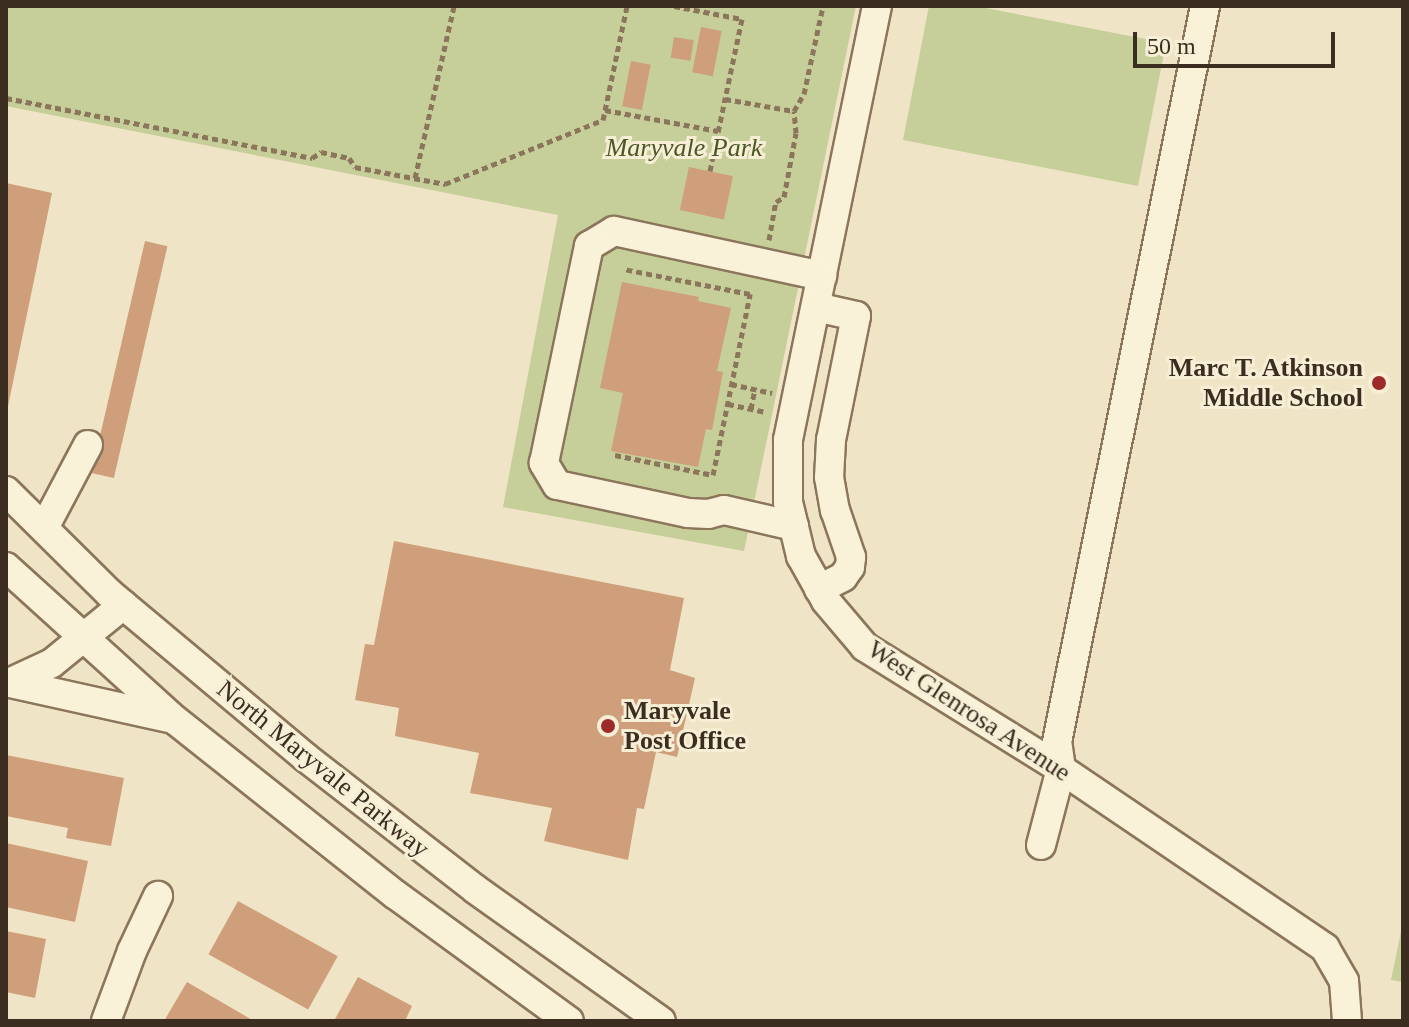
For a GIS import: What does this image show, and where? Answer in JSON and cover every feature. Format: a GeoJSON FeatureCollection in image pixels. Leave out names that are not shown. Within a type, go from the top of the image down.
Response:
{"type":"FeatureCollection","features":[{"type":"Feature","properties":{"kind":"street","name":"West Glenrosa Avenue"},"geometry":{"type":"LineString","coordinates":[[877,6],[788,440],[788,502],[801,556],[819,589],[865,647],[1061,769],[1325,948],[1344,981],[1347,1021]]}},
{"type":"Feature","properties":{"kind":"street"},"geometry":{"type":"LineString","coordinates":[[1041,845],[1061,769],[1057,742],[1197,8]]}},
{"type":"Feature","properties":{"kind":"street"},"geometry":{"type":"LineString","coordinates":[[794,526],[724,510],[708,514],[688,513],[557,485],[544,463],[589,246],[614,231],[822,276]]}},
{"type":"Feature","properties":{"kind":"street"},"geometry":{"type":"LineString","coordinates":[[816,307],[856,316],[831,440],[829,477],[835,510],[851,557],[850,567],[843,577],[819,589]]}},
{"type":"Feature","properties":{"kind":"street"},"geometry":{"type":"LineString","coordinates":[[44,528],[88,445]]}},
{"type":"Feature","properties":{"kind":"street","name":"North Maryvale Parkway"},"geometry":{"type":"LineString","coordinates":[[6,491],[123,605],[305,757],[475,889],[661,1021]]}},
{"type":"Feature","properties":{"kind":"street","name":"North Maryvale Parkway"},"geometry":{"type":"LineString","coordinates":[[6,567],[175,720],[396,895],[569,1021]]}},
{"type":"Feature","properties":{"kind":"street"},"geometry":{"type":"LineString","coordinates":[[7,682],[52,663],[123,605]]}},
{"type":"Feature","properties":{"kind":"street"},"geometry":{"type":"LineString","coordinates":[[7,682],[175,720]]}},
{"type":"Feature","properties":{"kind":"street"},"geometry":{"type":"LineString","coordinates":[[106,1021],[132,951],[158,896]]}},
{"type":"Feature","properties":{"kind":"path"},"geometry":{"type":"LineString","coordinates":[[415,178],[454,6]]}},
{"type":"Feature","properties":{"kind":"path"},"geometry":{"type":"LineString","coordinates":[[6,98],[312,158],[321,152],[349,158],[355,167],[445,184],[603,120],[627,6]]}},
{"type":"Feature","properties":{"kind":"path"},"geometry":{"type":"LineString","coordinates":[[674,6],[742,19],[710,171]]}},
{"type":"Feature","properties":{"kind":"path"},"geometry":{"type":"LineString","coordinates":[[767,252],[775,207],[784,197],[796,133],[794,111],[804,94],[823,6]]}},
{"type":"Feature","properties":{"kind":"path"},"geometry":{"type":"LineString","coordinates":[[725,99],[794,111]]}},
{"type":"Feature","properties":{"kind":"path"},"geometry":{"type":"LineString","coordinates":[[605,110],[719,131]]}},
{"type":"Feature","properties":{"kind":"path"},"geometry":{"type":"LineString","coordinates":[[615,455],[713,475],[750,294],[624,269]]}},
{"type":"Feature","properties":{"kind":"path"},"geometry":{"type":"LineString","coordinates":[[728,404],[769,412],[773,392],[731,384]]}},
{"type":"Feature","properties":{"kind":"path"},"geometry":{"type":"LineString","coordinates":[[751,409],[755,388]]}},
{"type":"Feature","properties":{"kind":"green space","name":"Maryvale Park"},"geometry":{"type":"Polygon","coordinates":[[[6,6],[856,6],[744,551],[503,507],[558,215],[6,106],[6,6]]]}},
{"type":"Feature","properties":{"kind":"green space"},"geometry":{"type":"Polygon","coordinates":[[[929,6],[975,6],[1166,43],[1138,186],[903,140],[929,6]]]}},
{"type":"Feature","properties":{"kind":"green space"},"geometry":{"type":"Polygon","coordinates":[[[1403,922],[1403,982],[1391,980],[1403,922]]]}},
{"type":"Feature","properties":{"kind":"building"},"geometry":{"type":"Polygon","coordinates":[[[701,27],[722,31],[713,76],[692,72],[701,27]]]}},
{"type":"Feature","properties":{"kind":"building"},"geometry":{"type":"Polygon","coordinates":[[[674,37],[694,40],[690,61],[671,58],[674,37]]]}},
{"type":"Feature","properties":{"kind":"building"},"geometry":{"type":"Polygon","coordinates":[[[631,61],[651,65],[642,110],[622,106],[631,61]]]}},
{"type":"Feature","properties":{"kind":"building"},"geometry":{"type":"Polygon","coordinates":[[[689,167],[733,176],[724,219],[680,210],[689,167]]]}},
{"type":"Feature","properties":{"kind":"building"},"geometry":{"type":"Polygon","coordinates":[[[6,183],[52,193],[7,411],[6,410],[6,183]]]}},
{"type":"Feature","properties":{"kind":"building"},"geometry":{"type":"Polygon","coordinates":[[[145,241],[167,246],[114,478],[91,473],[145,241]]]}},
{"type":"Feature","properties":{"kind":"building"},"geometry":{"type":"Polygon","coordinates":[[[622,282],[699,297],[698,301],[731,308],[717,371],[723,372],[712,430],[706,429],[698,467],[611,451],[623,393],[600,388],[622,282]]]}},
{"type":"Feature","properties":{"kind":"building"},"geometry":{"type":"Polygon","coordinates":[[[394,541],[684,598],[670,670],[695,678],[677,757],[656,752],[644,809],[637,808],[628,860],[544,841],[552,808],[470,793],[479,753],[395,736],[399,708],[355,700],[365,644],[374,645],[394,541]]]}},
{"type":"Feature","properties":{"kind":"building"},"geometry":{"type":"Polygon","coordinates":[[[6,755],[124,778],[111,846],[66,838],[68,828],[6,816],[6,755]]]}},
{"type":"Feature","properties":{"kind":"building"},"geometry":{"type":"Polygon","coordinates":[[[6,843],[88,861],[75,922],[6,907],[6,843]]]}},
{"type":"Feature","properties":{"kind":"building"},"geometry":{"type":"Polygon","coordinates":[[[238,901],[338,956],[308,1010],[208,954],[238,901]]]}},
{"type":"Feature","properties":{"kind":"building"},"geometry":{"type":"Polygon","coordinates":[[[6,931],[46,939],[35,998],[6,992],[6,931]]]}},
{"type":"Feature","properties":{"kind":"building"},"geometry":{"type":"Polygon","coordinates":[[[358,977],[412,1006],[405,1021],[334,1021],[358,977]]]}},
{"type":"Feature","properties":{"kind":"building"},"geometry":{"type":"Polygon","coordinates":[[[187,982],[254,1021],[164,1021],[187,982]]]}},
{"type":"Feature","properties":{"kind":"place","name":"Marc T. Atkinson Middle School"},"geometry":{"type":"Point","coordinates":[1379,383]}},
{"type":"Feature","properties":{"kind":"place","name":"Maryvale Post Office"},"geometry":{"type":"Point","coordinates":[608,726]}}]}
